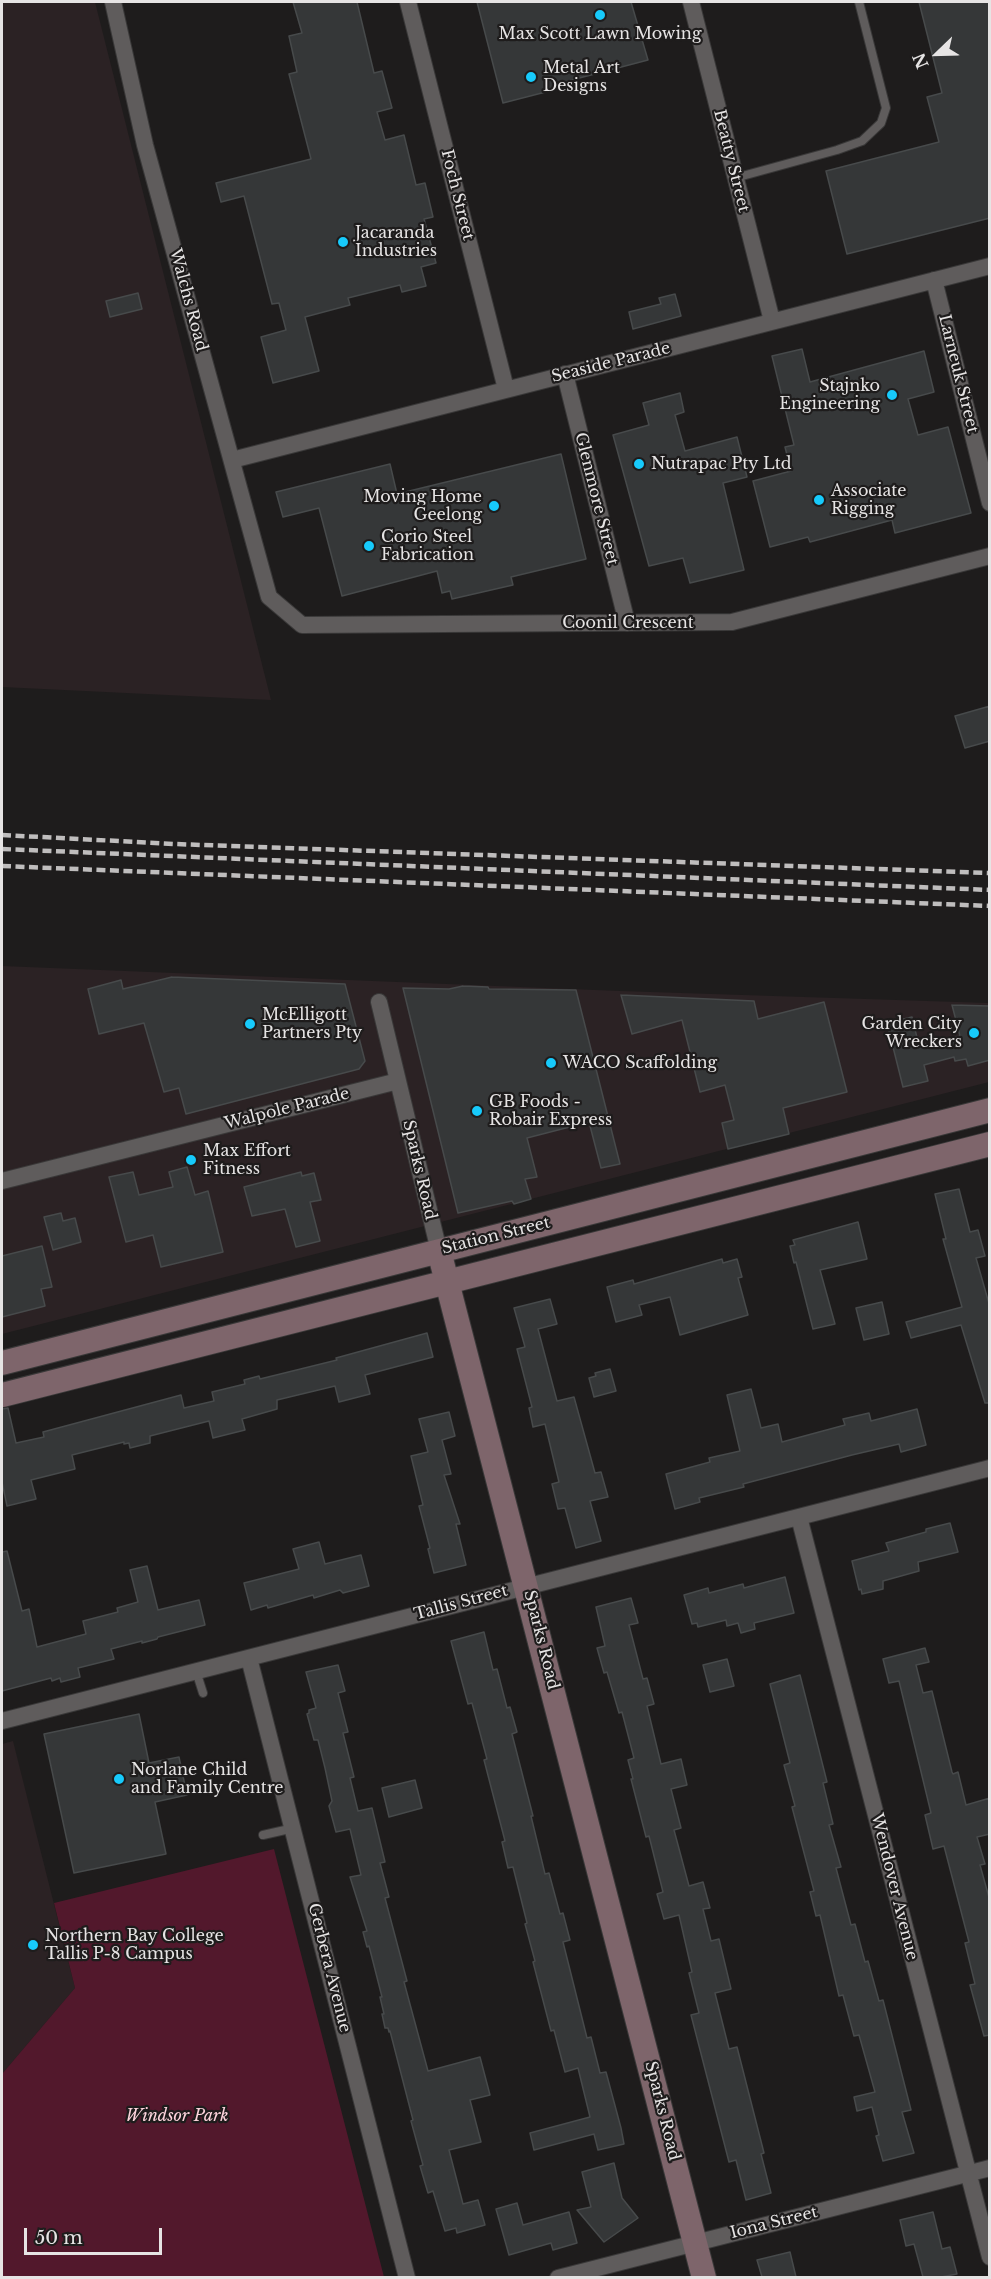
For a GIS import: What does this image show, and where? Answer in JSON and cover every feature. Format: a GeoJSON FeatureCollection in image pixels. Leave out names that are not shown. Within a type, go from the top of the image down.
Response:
{"type":"FeatureCollection","features":[{"type":"Feature","properties":{"kind":"main road","name":"Station Street"},"geometry":{"type":"LineString","coordinates":[[2,1363],[990,1110]]}},
{"type":"Feature","properties":{"kind":"main road","name":"Station Street"},"geometry":{"type":"LineString","coordinates":[[2,1395],[990,1144]]}},
{"type":"Feature","properties":{"kind":"main road","name":"Sparks Road"},"geometry":{"type":"LineString","coordinates":[[439,1251],[704,2277]]}},
{"type":"Feature","properties":{"kind":"street","name":"Walchs Road"},"geometry":{"type":"LineString","coordinates":[[113,2],[145,145],[269,597]]}},
{"type":"Feature","properties":{"kind":"street","name":"Foch Street"},"geometry":{"type":"LineString","coordinates":[[408,2],[506,389]]}},
{"type":"Feature","properties":{"kind":"street","name":"Beatty Street"},"geometry":{"type":"LineString","coordinates":[[691,2],[772,321]]}},
{"type":"Feature","properties":{"kind":"street","name":"Seaside Parade"},"geometry":{"type":"LineString","coordinates":[[232,460],[990,266]]}},
{"type":"Feature","properties":{"kind":"street","name":"Larneuk Street"},"geometry":{"type":"LineString","coordinates":[[934,280],[990,503]]}},
{"type":"Feature","properties":{"kind":"street","name":"Glenmore Street"},"geometry":{"type":"LineString","coordinates":[[565,374],[627,623]]}},
{"type":"Feature","properties":{"kind":"street","name":"Coonil Crescent"},"geometry":{"type":"LineString","coordinates":[[269,597],[302,625],[732,622],[990,556]]}},
{"type":"Feature","properties":{"kind":"street","name":"Sparks Road"},"geometry":{"type":"LineString","coordinates":[[379,1002],[439,1251]]}},
{"type":"Feature","properties":{"kind":"street","name":"Walpole Parade"},"geometry":{"type":"LineString","coordinates":[[2,1181],[398,1081]]}},
{"type":"Feature","properties":{"kind":"street","name":"Tallis Street"},"geometry":{"type":"LineString","coordinates":[[2,1721],[990,1468]]}},
{"type":"Feature","properties":{"kind":"street","name":"Wendover Avenue"},"geometry":{"type":"LineString","coordinates":[[799,1516],[990,2257]]}},
{"type":"Feature","properties":{"kind":"street","name":"Gerbera Avenue"},"geometry":{"type":"LineString","coordinates":[[249,1658],[407,2277]]}},
{"type":"Feature","properties":{"kind":"street","name":"Iona Street"},"geometry":{"type":"LineString","coordinates":[[558,2277],[990,2168]]}},
{"type":"Feature","properties":{"kind":"lane"},"geometry":{"type":"LineString","coordinates":[[735,178],[862,141],[881,123],[886,108],[859,2]]}},
{"type":"Feature","properties":{"kind":"lane"},"geometry":{"type":"LineString","coordinates":[[196,1671],[203,1693]]}},
{"type":"Feature","properties":{"kind":"lane"},"geometry":{"type":"LineString","coordinates":[[263,1835],[294,1828]]}},
{"type":"Feature","properties":{"kind":"shaded area"},"geometry":{"type":"Polygon","coordinates":[[[2,2],[95,2],[271,700],[2,687],[2,2]]]}},
{"type":"Feature","properties":{"kind":"shaded area"},"geometry":{"type":"Polygon","coordinates":[[[2,966],[620,991],[989,1003],[989,1082],[2,1334],[2,966]]]}},
{"type":"Feature","properties":{"kind":"shaded area","name":"Northern Bay College Tallis P-8 Campus"},"geometry":{"type":"Polygon","coordinates":[[[13,1741],[75,1988],[2,2074],[2,1744],[13,1741]]]}},
{"type":"Feature","properties":{"kind":"green space","name":"Windsor Park"},"geometry":{"type":"Polygon","coordinates":[[[274,1849],[384,2277],[2,2277],[2,2074],[75,1988],[54,1903],[274,1849]]]}},
{"type":"Feature","properties":{"kind":"building","name":"Jacaranda Industries"},"geometry":{"type":"Polygon","coordinates":[[[293,2],[357,2],[374,73],[382,71],[392,108],[377,112],[385,140],[404,135],[416,185],[425,183],[433,217],[424,219],[436,263],[421,267],[426,286],[402,292],[400,285],[348,298],[350,305],[305,317],[319,371],[273,383],[261,337],[286,330],[279,303],[272,304],[244,196],[221,202],[216,183],[311,159],[289,74],[297,72],[289,36],[302,33],[293,2]]]}},
{"type":"Feature","properties":{"kind":"building"},"geometry":{"type":"Polygon","coordinates":[[[477,2],[631,2],[648,60],[568,81],[569,86],[503,103],[477,2]]]}},
{"type":"Feature","properties":{"kind":"building"},"geometry":{"type":"Polygon","coordinates":[[[919,2],[990,2],[990,218],[847,254],[826,171],[939,142],[927,97],[942,93],[919,2]]]}},
{"type":"Feature","properties":{"kind":"building"},"geometry":{"type":"Polygon","coordinates":[[[138,293],[142,309],[110,317],[106,301],[138,293]]]}},
{"type":"Feature","properties":{"kind":"building"},"geometry":{"type":"Polygon","coordinates":[[[675,294],[681,316],[633,329],[629,312],[661,304],[659,298],[675,294]]]}},
{"type":"Feature","properties":{"kind":"building"},"geometry":{"type":"Polygon","coordinates":[[[802,349],[810,382],[924,351],[934,392],[908,399],[918,435],[948,427],[971,513],[895,533],[892,520],[810,542],[808,537],[770,547],[753,481],[791,471],[785,447],[794,445],[772,356],[802,349]]]}},
{"type":"Feature","properties":{"kind":"building"},"geometry":{"type":"Polygon","coordinates":[[[680,393],[684,412],[675,415],[685,451],[737,437],[747,477],[723,483],[744,570],[690,583],[683,558],[649,566],[613,435],[649,425],[643,403],[680,393]]]}},
{"type":"Feature","properties":{"kind":"building"},"geometry":{"type":"Polygon","coordinates":[[[561,454],[586,559],[511,577],[513,585],[452,599],[450,591],[442,593],[437,571],[342,596],[319,508],[283,517],[276,492],[390,464],[397,494],[561,454]]]}},
{"type":"Feature","properties":{"kind":"building"},"geometry":{"type":"Polygon","coordinates":[[[990,706],[990,741],[965,748],[955,716],[990,706]]]}},
{"type":"Feature","properties":{"kind":"building","name":"McElligott Partners Pty"},"geometry":{"type":"Polygon","coordinates":[[[172,977],[345,984],[365,1061],[359,1069],[186,1114],[179,1088],[164,1092],[144,1023],[99,1034],[88,989],[121,980],[123,989],[172,977]]]}},
{"type":"Feature","properties":{"kind":"building"},"geometry":{"type":"Polygon","coordinates":[[[463,986],[488,987],[489,989],[576,990],[620,1164],[601,1168],[589,1122],[527,1138],[537,1177],[525,1179],[531,1199],[458,1213],[403,988],[449,989],[463,986]]]}},
{"type":"Feature","properties":{"kind":"building"},"geometry":{"type":"Polygon","coordinates":[[[621,995],[754,1001],[758,1019],[824,1002],[847,1092],[783,1108],[789,1134],[728,1149],[722,1123],[734,1120],[725,1085],[700,1092],[682,1020],[632,1034],[621,995]]]}},
{"type":"Feature","properties":{"kind":"building"},"geometry":{"type":"Polygon","coordinates":[[[952,1005],[990,1006],[990,1060],[968,1066],[966,1059],[955,1061],[954,1057],[924,1065],[928,1081],[903,1087],[887,1023],[912,1017],[919,1046],[960,1036],[952,1005]]]}},
{"type":"Feature","properties":{"kind":"building"},"geometry":{"type":"Polygon","coordinates":[[[187,1167],[195,1195],[208,1191],[223,1252],[161,1267],[153,1235],[126,1242],[109,1177],[133,1172],[139,1195],[173,1187],[169,1172],[187,1167]]]}},
{"type":"Feature","properties":{"kind":"building"},"geometry":{"type":"Polygon","coordinates":[[[301,1172],[302,1176],[314,1173],[321,1200],[310,1202],[320,1241],[296,1247],[285,1209],[252,1216],[244,1187],[301,1172]]]}},
{"type":"Feature","properties":{"kind":"building"},"geometry":{"type":"Polygon","coordinates":[[[959,1189],[970,1232],[978,1230],[985,1256],[976,1258],[990,1307],[990,1403],[985,1403],[961,1325],[911,1338],[906,1322],[962,1307],[943,1239],[946,1239],[935,1194],[959,1189]]]}},
{"type":"Feature","properties":{"kind":"building"},"geometry":{"type":"Polygon","coordinates":[[[61,1213],[63,1221],[75,1218],[81,1242],[53,1250],[44,1217],[61,1213]]]}},
{"type":"Feature","properties":{"kind":"building"},"geometry":{"type":"Polygon","coordinates":[[[858,1222],[867,1259],[820,1270],[835,1324],[813,1329],[790,1246],[795,1245],[793,1240],[858,1222]]]}},
{"type":"Feature","properties":{"kind":"building"},"geometry":{"type":"Polygon","coordinates":[[[42,1246],[52,1287],[41,1289],[45,1306],[2,1317],[2,1256],[42,1246]]]}},
{"type":"Feature","properties":{"kind":"building"},"geometry":{"type":"Polygon","coordinates":[[[722,1259],[723,1263],[737,1259],[742,1277],[738,1278],[748,1315],[680,1335],[670,1297],[639,1305],[642,1315],[616,1322],[607,1287],[633,1280],[634,1284],[722,1259]]]}},
{"type":"Feature","properties":{"kind":"building"},"geometry":{"type":"Polygon","coordinates":[[[550,1299],[557,1324],[538,1329],[557,1401],[574,1397],[595,1473],[601,1472],[608,1497],[590,1501],[601,1541],[576,1548],[565,1508],[558,1509],[552,1484],[559,1482],[545,1424],[533,1427],[529,1408],[532,1407],[517,1349],[525,1347],[514,1308],[550,1299]]]}},
{"type":"Feature","properties":{"kind":"building"},"geometry":{"type":"Polygon","coordinates":[[[882,1302],[889,1334],[864,1340],[856,1308],[882,1302]]]}},
{"type":"Feature","properties":{"kind":"building"},"geometry":{"type":"Polygon","coordinates":[[[427,1333],[433,1357],[365,1375],[370,1394],[339,1402],[335,1386],[277,1400],[277,1409],[242,1419],[245,1430],[213,1438],[209,1421],[150,1436],[150,1443],[130,1448],[129,1443],[124,1444],[124,1442],[72,1455],[75,1469],[31,1480],[36,1499],[7,1506],[2,1482],[2,1409],[8,1408],[16,1443],[44,1437],[43,1432],[181,1395],[184,1408],[214,1401],[212,1392],[245,1384],[244,1380],[259,1376],[260,1379],[337,1360],[336,1358],[427,1333]]]}},
{"type":"Feature","properties":{"kind":"building"},"geometry":{"type":"Polygon","coordinates":[[[610,1369],[616,1391],[594,1397],[589,1378],[596,1376],[595,1373],[610,1369]]]}},
{"type":"Feature","properties":{"kind":"building"},"geometry":{"type":"Polygon","coordinates":[[[751,1389],[761,1428],[778,1424],[782,1442],[845,1425],[843,1419],[869,1413],[871,1421],[917,1409],[926,1445],[901,1452],[899,1444],[852,1455],[743,1484],[744,1487],[699,1498],[700,1502],[675,1509],[666,1474],[710,1462],[709,1458],[740,1451],[727,1395],[751,1389]]]}},
{"type":"Feature","properties":{"kind":"building"},"geometry":{"type":"Polygon","coordinates":[[[449,1412],[455,1436],[442,1440],[451,1474],[444,1475],[460,1524],[456,1524],[466,1565],[434,1573],[419,1506],[423,1505],[411,1456],[428,1452],[419,1419],[449,1412]]]}},
{"type":"Feature","properties":{"kind":"building"},"geometry":{"type":"Polygon","coordinates":[[[950,1523],[958,1552],[918,1562],[919,1571],[883,1581],[883,1589],[862,1594],[852,1561],[889,1551],[886,1543],[950,1523]]]}},
{"type":"Feature","properties":{"kind":"building"},"geometry":{"type":"Polygon","coordinates":[[[319,1542],[325,1564],[361,1555],[369,1586],[343,1593],[340,1590],[314,1598],[313,1595],[268,1608],[267,1605],[251,1610],[244,1583],[299,1569],[293,1549],[319,1542]]]}},
{"type":"Feature","properties":{"kind":"building"},"geometry":{"type":"Polygon","coordinates":[[[7,1551],[22,1611],[29,1609],[37,1647],[86,1634],[83,1621],[118,1612],[117,1608],[138,1602],[130,1570],[147,1566],[158,1610],[199,1600],[205,1625],[142,1643],[142,1641],[111,1649],[114,1659],[78,1668],[80,1677],[61,1682],[60,1678],[52,1681],[51,1678],[2,1691],[2,1552],[7,1551]]]}},
{"type":"Feature","properties":{"kind":"building"},"geometry":{"type":"Polygon","coordinates":[[[785,1577],[794,1613],[754,1623],[755,1629],[741,1633],[738,1623],[727,1626],[726,1620],[698,1627],[697,1623],[692,1624],[684,1595],[708,1588],[709,1593],[743,1584],[744,1588],[785,1577]]]}},
{"type":"Feature","properties":{"kind":"building"},"geometry":{"type":"Polygon","coordinates":[[[631,1598],[638,1623],[629,1625],[643,1679],[647,1678],[654,1704],[647,1706],[661,1764],[681,1759],[687,1785],[671,1789],[681,1828],[674,1830],[689,1886],[703,1882],[710,1908],[703,1909],[711,1941],[719,1939],[731,1989],[715,1993],[729,2049],[737,2047],[764,2153],[761,2154],[771,2193],[746,2200],[736,2160],[729,2162],[691,2015],[699,2013],[679,1915],[664,1919],[657,1894],[663,1892],[631,1779],[633,1779],[628,1760],[634,1758],[622,1712],[619,1713],[597,1648],[605,1646],[596,1607],[631,1598]]]}},
{"type":"Feature","properties":{"kind":"building"},"geometry":{"type":"Polygon","coordinates":[[[484,1632],[493,1670],[497,1669],[507,1708],[510,1707],[517,1732],[512,1734],[545,1874],[549,1873],[570,1940],[563,1942],[587,2038],[591,2037],[600,2073],[606,2072],[624,2144],[598,2150],[594,2134],[534,2150],[530,2133],[590,2117],[578,2068],[565,2072],[554,2030],[551,2031],[533,1962],[535,1961],[525,1924],[527,1923],[513,1867],[508,1868],[502,1842],[505,1841],[484,1760],[487,1759],[472,1703],[468,1704],[451,1641],[484,1632]]]}},
{"type":"Feature","properties":{"kind":"building"},"geometry":{"type":"Polygon","coordinates":[[[925,1648],[929,1662],[916,1665],[923,1693],[932,1691],[952,1772],[953,1774],[958,1772],[966,1805],[990,1798],[990,1834],[977,1837],[985,1864],[980,1865],[990,1901],[990,2035],[984,2036],[970,1985],[975,1984],[965,1943],[969,1942],[944,1846],[933,1849],[925,1815],[931,1813],[899,1681],[889,1683],[883,1659],[925,1648]]]}},
{"type":"Feature","properties":{"kind":"building"},"geometry":{"type":"Polygon","coordinates":[[[727,1659],[734,1686],[710,1692],[703,1665],[727,1659]]]}},
{"type":"Feature","properties":{"kind":"building"},"geometry":{"type":"Polygon","coordinates":[[[338,1665],[345,1691],[338,1693],[348,1732],[343,1733],[354,1777],[350,1778],[358,1811],[372,1808],[385,1862],[380,1863],[389,1897],[385,1898],[407,1981],[404,1982],[428,2071],[480,2057],[490,2095],[470,2100],[481,2142],[449,2150],[463,2204],[478,2200],[485,2225],[457,2233],[456,2228],[445,2231],[433,2191],[428,2193],[420,2166],[423,2165],[411,2121],[413,2120],[390,2031],[385,2028],[380,1997],[382,1997],[369,1946],[367,1947],[363,1932],[367,1931],[350,1877],[361,1875],[350,1829],[336,1832],[329,1806],[332,1801],[325,1768],[318,1740],[314,1740],[307,1714],[309,1710],[316,1708],[306,1672],[338,1665]]]}},
{"type":"Feature","properties":{"kind":"building"},"geometry":{"type":"Polygon","coordinates":[[[800,1675],[827,1782],[823,1783],[833,1824],[829,1825],[841,1867],[836,1868],[851,1925],[855,1924],[879,2001],[883,2000],[911,2110],[902,2112],[914,2153],[883,2161],[876,2136],[879,2135],[872,2107],[857,2111],[854,2097],[875,2092],[859,2035],[854,2036],[843,1995],[839,1996],[820,1915],[816,1916],[810,1892],[814,1891],[792,1807],[795,1806],[784,1765],[790,1763],[770,1684],[800,1675]]]}},
{"type":"Feature","properties":{"kind":"building","name":"Norlane Child and Family Centre"},"geometry":{"type":"Polygon","coordinates":[[[139,1714],[149,1763],[179,1757],[187,1795],[155,1802],[166,1854],[74,1873],[44,1734],[139,1714]]]}},
{"type":"Feature","properties":{"kind":"building"},"geometry":{"type":"Polygon","coordinates":[[[415,1780],[422,1808],[389,1817],[382,1788],[415,1780]]]}},
{"type":"Feature","properties":{"kind":"building"},"geometry":{"type":"Polygon","coordinates":[[[614,2163],[622,2198],[638,2218],[604,2242],[577,2210],[591,2207],[582,2172],[614,2163]]]}},
{"type":"Feature","properties":{"kind":"building"},"geometry":{"type":"Polygon","coordinates":[[[517,2203],[523,2225],[569,2212],[577,2243],[553,2250],[551,2243],[509,2255],[496,2209],[517,2203]]]}},
{"type":"Feature","properties":{"kind":"building"},"geometry":{"type":"Polygon","coordinates":[[[933,2212],[942,2249],[950,2247],[957,2274],[923,2277],[914,2244],[906,2246],[900,2220],[933,2212]]]}},
{"type":"Feature","properties":{"kind":"building"},"geometry":{"type":"Polygon","coordinates":[[[790,2252],[796,2277],[762,2277],[757,2260],[790,2252]]]}},
{"type":"Feature","properties":{"kind":"railway"},"geometry":{"type":"LineString","coordinates":[[2,835],[175,844],[990,873]]}},
{"type":"Feature","properties":{"kind":"railway"},"geometry":{"type":"LineString","coordinates":[[2,849],[990,890]]}},
{"type":"Feature","properties":{"kind":"railway"},"geometry":{"type":"LineString","coordinates":[[2,866],[990,906]]}},
{"type":"Feature","properties":{"kind":"place","name":"Max Scott Lawn Mowing"},"geometry":{"type":"Point","coordinates":[600,15]}},
{"type":"Feature","properties":{"kind":"place","name":"Metal Art Designs"},"geometry":{"type":"Point","coordinates":[531,77]}},
{"type":"Feature","properties":{"kind":"place","name":"Jacaranda Industries"},"geometry":{"type":"Point","coordinates":[343,242]}},
{"type":"Feature","properties":{"kind":"place","name":"Stajnko Engineering"},"geometry":{"type":"Point","coordinates":[892,395]}},
{"type":"Feature","properties":{"kind":"place","name":"Nutrapac Pty Ltd"},"geometry":{"type":"Point","coordinates":[639,464]}},
{"type":"Feature","properties":{"kind":"place","name":"Associate Rigging"},"geometry":{"type":"Point","coordinates":[819,500]}},
{"type":"Feature","properties":{"kind":"place","name":"Moving Home Geelong"},"geometry":{"type":"Point","coordinates":[494,506]}},
{"type":"Feature","properties":{"kind":"place","name":"Corio Steel Fabrication"},"geometry":{"type":"Point","coordinates":[369,546]}},
{"type":"Feature","properties":{"kind":"place","name":"McElligott Partners Pty"},"geometry":{"type":"Point","coordinates":[250,1024]}},
{"type":"Feature","properties":{"kind":"place","name":"Garden City Wreckers"},"geometry":{"type":"Point","coordinates":[974,1033]}},
{"type":"Feature","properties":{"kind":"place","name":"WACO Scaffolding"},"geometry":{"type":"Point","coordinates":[551,1063]}},
{"type":"Feature","properties":{"kind":"place","name":"GB Foods - Robair Express"},"geometry":{"type":"Point","coordinates":[477,1111]}},
{"type":"Feature","properties":{"kind":"place","name":"Max Effort Fitness"},"geometry":{"type":"Point","coordinates":[191,1160]}},
{"type":"Feature","properties":{"kind":"place","name":"Norlane Child and Family Centre"},"geometry":{"type":"Point","coordinates":[119,1779]}},
{"type":"Feature","properties":{"kind":"place","name":"Northern Bay College Tallis P-8 Campus"},"geometry":{"type":"Point","coordinates":[33,1945]}}]}
